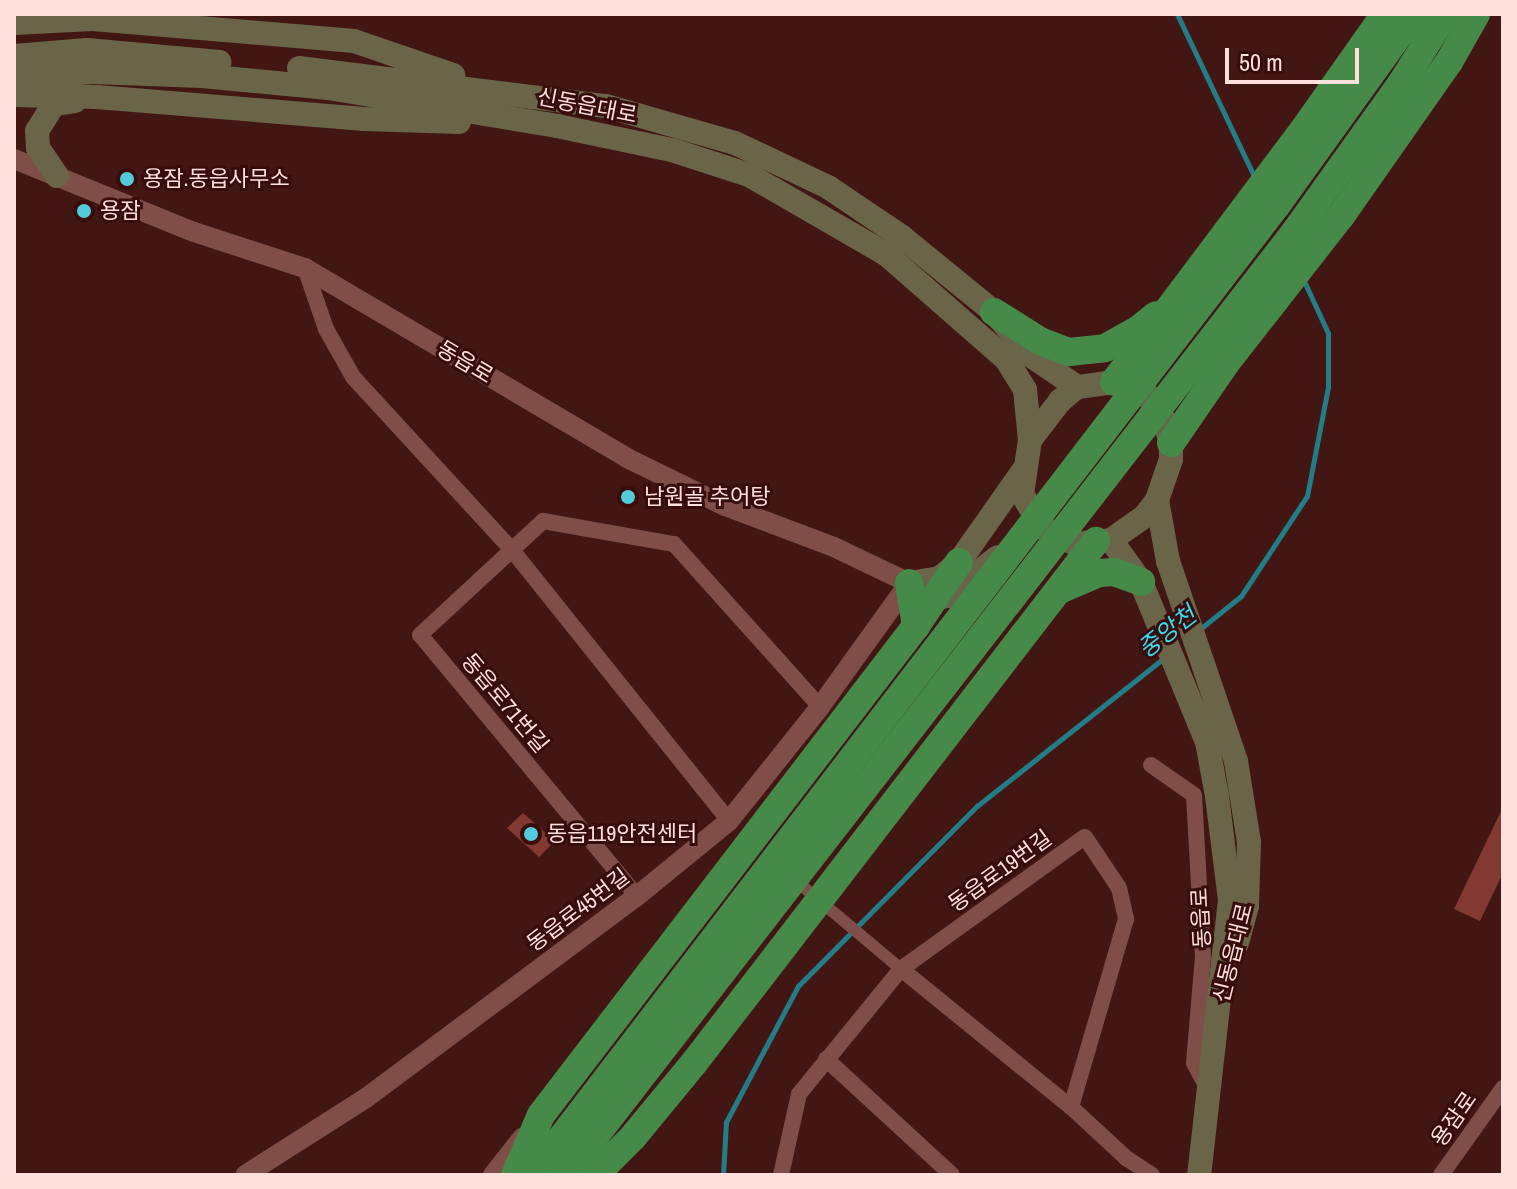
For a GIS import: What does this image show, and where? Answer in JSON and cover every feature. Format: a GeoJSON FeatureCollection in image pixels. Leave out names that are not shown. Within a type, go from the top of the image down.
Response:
{"type":"FeatureCollection","features":[{"type":"Feature","properties":{"kind":"highway"},"geometry":{"type":"LineString","coordinates":[[1114,382],[1304,129],[1385,14]]}},
{"type":"Feature","properties":{"kind":"highway"},"geometry":{"type":"LineString","coordinates":[[565,1175],[580,1134],[1256,232],[1414,14]]}},
{"type":"Feature","properties":{"kind":"highway"},"geometry":{"type":"LineString","coordinates":[[533,1175],[580,1134],[1295,232],[1401,84],[1445,14]]}},
{"type":"Feature","properties":{"kind":"highway"},"geometry":{"type":"LineString","coordinates":[[1171,443],[1226,363],[1341,216],[1449,62],[1476,14]]}},
{"type":"Feature","properties":{"kind":"highway"},"geometry":{"type":"LineString","coordinates":[[994,312],[1040,341],[1069,352],[1105,348],[1139,329],[1186,288]]}},
{"type":"Feature","properties":{"kind":"highway"},"geometry":{"type":"LineString","coordinates":[[595,1175],[633,1137],[826,905],[1061,589],[1104,540]]}},
{"type":"Feature","properties":{"kind":"highway"},"geometry":{"type":"LineString","coordinates":[[515,1175],[541,1115],[739,831],[916,626],[959,562]]}},
{"type":"Feature","properties":{"kind":"highway"},"geometry":{"type":"LineString","coordinates":[[1061,589],[1099,573],[1114,572],[1141,582]]}},
{"type":"Feature","properties":{"kind":"highway"},"geometry":{"type":"LineString","coordinates":[[909,583],[916,606],[916,626]]}},
{"type":"Feature","properties":{"kind":"main road"},"geometry":{"type":"LineString","coordinates":[[14,23],[93,19],[354,41],[501,91]]}},
{"type":"Feature","properties":{"kind":"main road","name":"신동읍대로"},"geometry":{"type":"LineString","coordinates":[[14,56],[87,50],[335,71],[501,91],[606,106],[735,143],[828,187],[902,237],[994,312],[1030,355],[1077,387]]}},
{"type":"Feature","properties":{"kind":"main road","name":"신동읍대로"},"geometry":{"type":"LineString","coordinates":[[14,78],[92,72],[202,76],[328,88],[557,126],[672,150],[749,175],[886,254],[1006,359],[1025,390],[1030,440]]}},
{"type":"Feature","properties":{"kind":"main road"},"geometry":{"type":"LineString","coordinates":[[14,95],[97,97],[364,119],[557,126]]}},
{"type":"Feature","properties":{"kind":"main road"},"geometry":{"type":"LineString","coordinates":[[57,176],[38,148],[37,131],[54,104],[97,97]]}},
{"type":"Feature","properties":{"kind":"main road"},"geometry":{"type":"LineString","coordinates":[[1114,382],[1147,395],[1164,420],[1171,443],[1166,480],[1145,516],[1104,540],[1075,544],[1042,527],[1022,494],[1030,440],[1052,410],[1077,387],[1114,382]]}},
{"type":"Feature","properties":{"kind":"main road"},"geometry":{"type":"LineString","coordinates":[[909,583],[940,578],[959,562],[1023,471]]}},
{"type":"Feature","properties":{"kind":"main road","name":"신동읍대로"},"geometry":{"type":"LineString","coordinates":[[1157,500],[1168,561],[1249,842],[1247,906],[1218,1015]]}},
{"type":"Feature","properties":{"kind":"main road"},"geometry":{"type":"LineString","coordinates":[[909,583],[937,598],[948,596],[1022,537],[1042,527]]}},
{"type":"Feature","properties":{"kind":"main road","name":"신동읍대로"},"geometry":{"type":"LineString","coordinates":[[1104,540],[1141,582],[1218,737]]}},
{"type":"Feature","properties":{"kind":"main road","name":"동읍로"},"geometry":{"type":"LineString","coordinates":[[1199,1175],[1218,1015]]}},
{"type":"Feature","properties":{"kind":"street","name":"동읍로"},"geometry":{"type":"LineString","coordinates":[[15,160],[194,232],[305,268],[627,458],[725,506],[834,547],[909,583]]}},
{"type":"Feature","properties":{"kind":"street"},"geometry":{"type":"LineString","coordinates":[[305,268],[326,329],[353,377],[512,550],[739,831],[897,966],[1071,1107],[1126,1158],[1152,1175]]}},
{"type":"Feature","properties":{"kind":"street","name":"동읍로71번길"},"geometry":{"type":"LineString","coordinates":[[637,896],[420,635],[543,521],[674,544],[820,707]]}},
{"type":"Feature","properties":{"kind":"street","name":"동읍로45번길"},"geometry":{"type":"LineString","coordinates":[[245,1175],[366,1098],[637,896],[739,831],[820,707],[909,583]]}},
{"type":"Feature","properties":{"kind":"street","name":"동읍로"},"geometry":{"type":"LineString","coordinates":[[1151,765],[1194,795],[1203,957],[1194,1063],[1208,1089]]}},
{"type":"Feature","properties":{"kind":"street","name":"동읍로19번길"},"geometry":{"type":"LineString","coordinates":[[781,1175],[799,1094],[897,966],[1085,837],[1119,888],[1126,919],[1071,1107]]}},
{"type":"Feature","properties":{"kind":"street"},"geometry":{"type":"LineString","coordinates":[[826,1059],[952,1175]]}},
{"type":"Feature","properties":{"kind":"street","name":"용잠로"},"geometry":{"type":"LineString","coordinates":[[1441,1175],[1503,1088]]}},
{"type":"Feature","properties":{"kind":"street"},"geometry":{"type":"LineString","coordinates":[[493,1175],[541,1115]]}},
{"type":"Feature","properties":{"kind":"street"},"geometry":{"type":"LineString","coordinates":[[606,1175],[633,1137]]}},
{"type":"Feature","properties":{"kind":"building"},"geometry":{"type":"Polygon","coordinates":[[[1503,807],[1503,873],[1480,921],[1454,909],[1503,807]]]}},
{"type":"Feature","properties":{"kind":"building","name":"동읍119안전센터"},"geometry":{"type":"Polygon","coordinates":[[[523,813],[555,841],[539,857],[507,828],[523,813]]]}},
{"type":"Feature","properties":{"kind":"waterway","name":"중앙천"},"geometry":{"type":"LineString","coordinates":[[1177,14],[1256,180]]}},
{"type":"Feature","properties":{"kind":"waterway","name":"중앙천"},"geometry":{"type":"LineString","coordinates":[[1200,629],[1241,596],[1307,496],[1328,387],[1328,333],[1303,279]]}},
{"type":"Feature","properties":{"kind":"waterway","name":"중앙천"},"geometry":{"type":"LineString","coordinates":[[723,1175],[726,1122],[798,986],[977,806],[1164,658]]}},
{"type":"Feature","properties":{"kind":"place","name":"용잠.동읍사무소"},"geometry":{"type":"Point","coordinates":[127,179]}},
{"type":"Feature","properties":{"kind":"place","name":"용잠"},"geometry":{"type":"Point","coordinates":[84,211]}},
{"type":"Feature","properties":{"kind":"place","name":"남원골 추어탕"},"geometry":{"type":"Point","coordinates":[628,497]}},
{"type":"Feature","properties":{"kind":"place","name":"동읍119안전센터"},"geometry":{"type":"Point","coordinates":[531,834]}}]}
